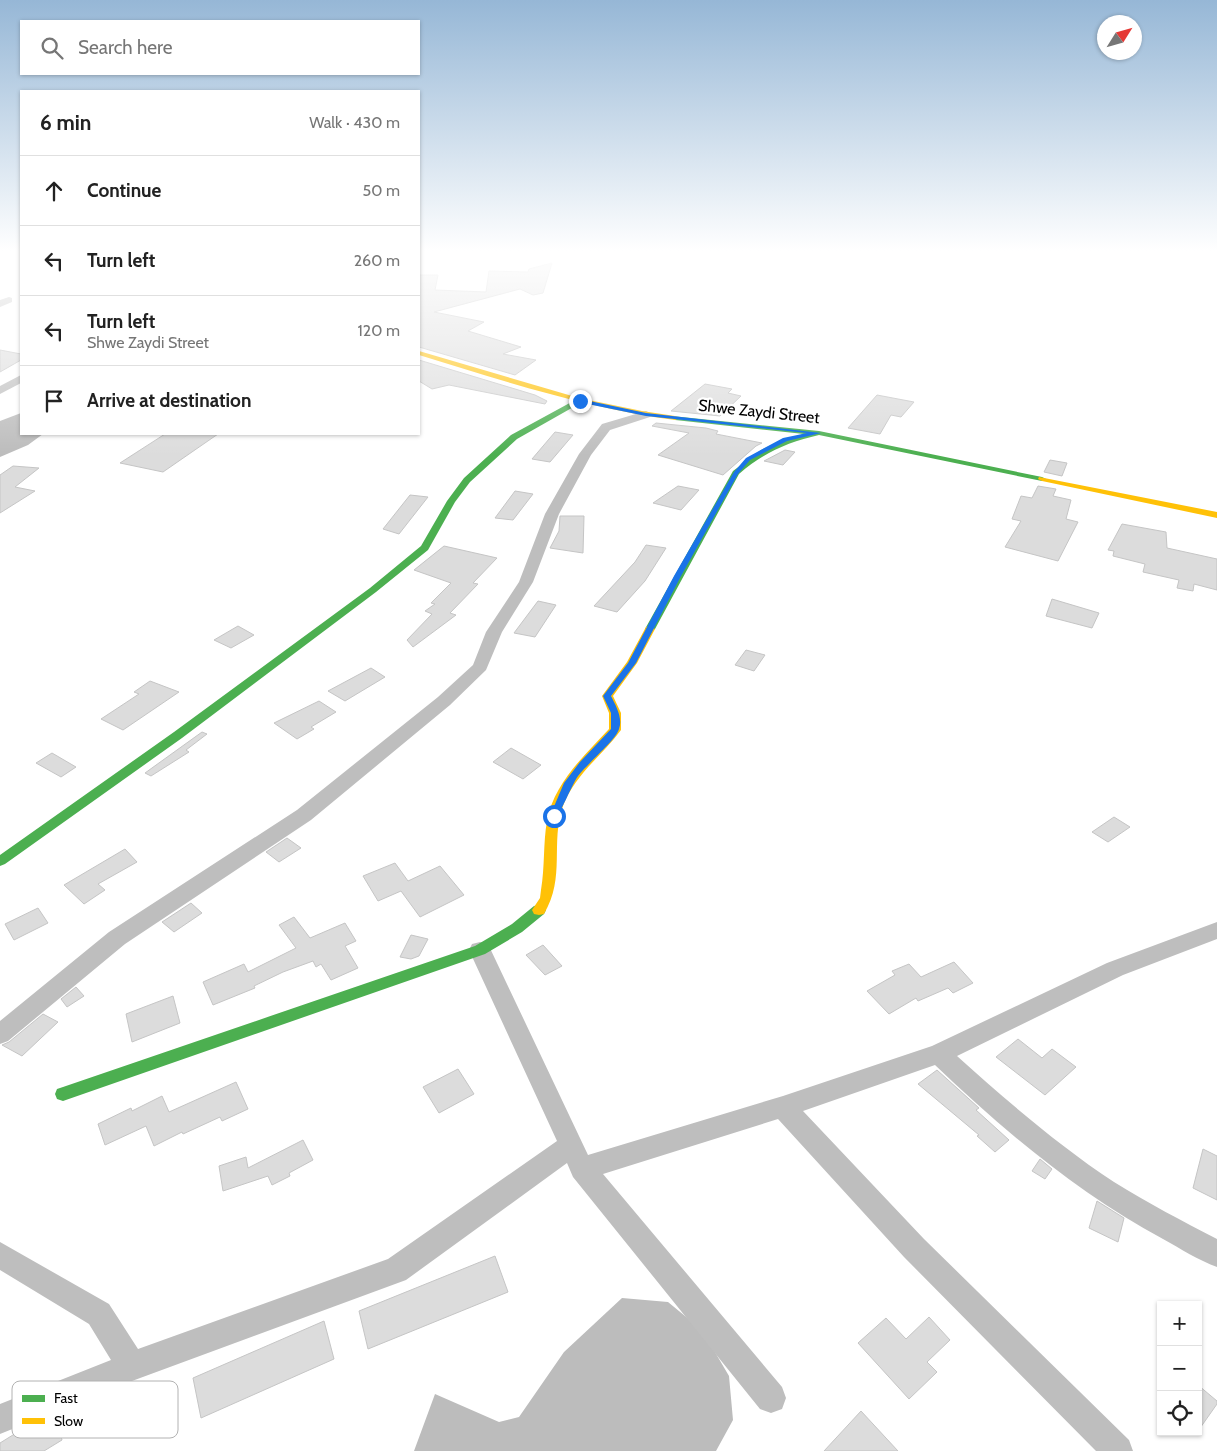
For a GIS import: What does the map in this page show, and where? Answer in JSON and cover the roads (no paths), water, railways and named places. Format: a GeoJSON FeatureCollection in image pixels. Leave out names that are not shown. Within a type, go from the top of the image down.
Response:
{"type":"FeatureCollection","features":[{"type":"Feature","properties":{"kind":"street","name":"Shwe Zaydi Street"},"geometry":{"type":"LineString","coordinates":[[420,353],[580,401],[646,415],[819,433],[1217,515]]}},
{"type":"Feature","properties":{"kind":"street"},"geometry":{"type":"LineString","coordinates":[[0,391],[20,379]]}},
{"type":"Feature","properties":{"kind":"street"},"geometry":{"type":"LineString","coordinates":[[0,861],[178,735],[374,590],[425,548],[451,501],[472,475],[514,437],[580,401]]}},
{"type":"Feature","properties":{"kind":"street"},"geometry":{"type":"LineString","coordinates":[[0,1034],[117,938],[304,815],[444,701],[480,668],[494,632],[526,582],[552,514],[585,454],[606,427],[646,415]]}},
{"type":"Feature","properties":{"kind":"street"},"geometry":{"type":"LineString","coordinates":[[63,1094],[480,950],[534,916],[546,900],[550,882],[554,816],[567,785],[583,764],[615,730],[615,713],[607,696],[632,663],[736,473],[748,459],[785,439],[819,433]]}},
{"type":"Feature","properties":{"kind":"street"},"geometry":{"type":"LineString","coordinates":[[95,1381],[396,1270],[577,1157],[783,1107],[939,1054],[1115,969],[1217,930]]}},
{"type":"Feature","properties":{"kind":"street"},"geometry":{"type":"LineString","coordinates":[[480,950],[577,1157],[771,1398]]}},
{"type":"Feature","properties":{"kind":"street"},"geometry":{"type":"LineString","coordinates":[[939,1054],[975,1088],[1058,1156],[1130,1206],[1217,1254]]}},
{"type":"Feature","properties":{"kind":"street"},"geometry":{"type":"LineString","coordinates":[[783,1107],[914,1248],[1118,1451]]}},
{"type":"Feature","properties":{"kind":"street"},"geometry":{"type":"LineString","coordinates":[[0,1255],[99,1314],[132,1366]]}},
{"type":"Feature","properties":{"kind":"street"},"geometry":{"type":"LineString","coordinates":[[0,1419],[12,1414]]}}]}
